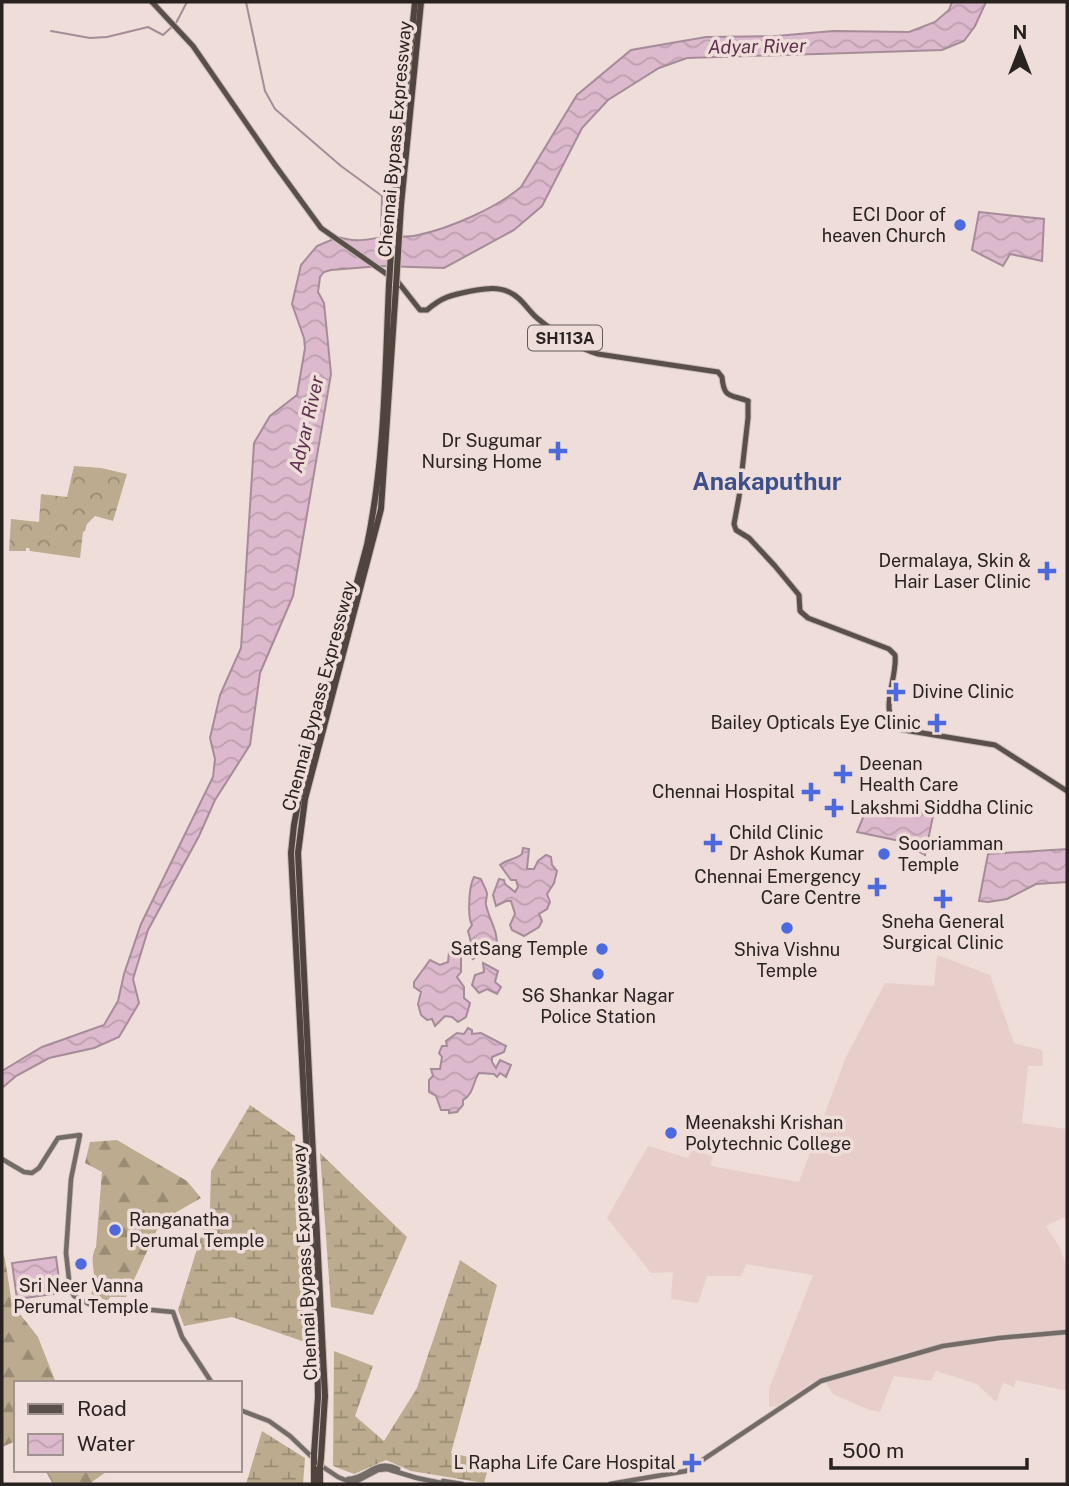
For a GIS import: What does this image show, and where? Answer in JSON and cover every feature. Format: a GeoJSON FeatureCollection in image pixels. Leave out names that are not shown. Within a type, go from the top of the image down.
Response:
{"type":"FeatureCollection","features":[{"type":"Feature","properties":{"kind":"highway","name":"Chennai Bypass Expressway"},"geometry":{"type":"LineString","coordinates":[[320,1484],[315,1456],[325,1396],[295,853],[305,799],[382,509],[397,205],[415,2]]}},
{"type":"Feature","properties":{"kind":"highway","name":"Chennai Bypass Expressway"},"geometry":{"type":"LineString","coordinates":[[397,205],[421,2]]}},
{"type":"Feature","properties":{"kind":"highway","name":"Chennai Bypass Expressway"},"geometry":{"type":"LineString","coordinates":[[314,1484],[317,1465]]}},
{"type":"Feature","properties":{"kind":"main road","name":"SH113A"},"geometry":{"type":"LineString","coordinates":[[152,2],[198,53],[323,230],[398,282],[420,310],[427,310],[442,297],[470,291],[491,288],[509,292],[520,299],[535,316],[582,349],[597,354],[718,372],[722,377],[723,389],[728,395],[748,401],[734,524],[736,530],[749,538],[799,594],[799,609],[808,618],[888,649],[895,655],[890,706],[892,723]]}},
{"type":"Feature","properties":{"kind":"main road"},"geometry":{"type":"LineString","coordinates":[[891,732],[892,723],[903,731],[995,745],[1067,791]]}},
{"type":"Feature","properties":{"kind":"main road"},"geometry":{"type":"LineString","coordinates":[[2,1159],[24,1172],[32,1173],[39,1168],[58,1138],[80,1135],[69,1203],[66,1265],[69,1288],[74,1296],[89,1304],[173,1312],[183,1337],[211,1381]]}},
{"type":"Feature","properties":{"kind":"main road"},"geometry":{"type":"LineString","coordinates":[[610,1484],[686,1471],[821,1381],[943,1346],[1067,1332]]}},
{"type":"Feature","properties":{"kind":"main road"},"geometry":{"type":"LineString","coordinates":[[242,1411],[269,1421],[346,1479],[356,1478],[385,1465],[419,1476],[462,1484]]}},
{"type":"Feature","properties":{"kind":"main road"},"geometry":{"type":"LineString","coordinates":[[315,1456],[335,1475],[350,1482],[387,1468],[412,1477],[446,1484]]}},
{"type":"Feature","properties":{"kind":"shaded area"},"geometry":{"type":"Polygon","coordinates":[[[937,955],[990,975],[1014,1043],[1042,1050],[1043,1066],[1028,1066],[1022,1123],[1067,1129],[1067,1216],[1046,1226],[1060,1248],[1067,1268],[1067,1329],[986,1336],[908,1352],[811,1383],[777,1406],[769,1407],[769,1389],[813,1275],[746,1264],[741,1276],[707,1276],[698,1303],[671,1299],[673,1272],[651,1273],[607,1218],[648,1146],[688,1158],[691,1150],[713,1156],[710,1165],[716,1167],[799,1182],[846,1057],[885,983],[934,986],[937,955]]]}},
{"type":"Feature","properties":{"kind":"shaded area"},"geometry":{"type":"Polygon","coordinates":[[[1067,1334],[1067,1391],[1016,1380],[1014,1387],[1003,1383],[996,1402],[977,1384],[936,1371],[931,1381],[894,1376],[880,1412],[833,1394],[826,1383],[944,1348],[1067,1334]]]}},
{"type":"Feature","properties":{"kind":"green space"},"geometry":{"type":"Polygon","coordinates":[[[74,466],[127,474],[113,521],[95,516],[87,524],[83,532],[80,558],[30,551],[29,548],[26,548],[26,551],[9,551],[11,519],[39,522],[41,494],[67,497],[74,466]]]}},
{"type":"Feature","properties":{"kind":"green space"},"geometry":{"type":"Polygon","coordinates":[[[250,1105],[295,1136],[305,1342],[232,1317],[184,1326],[178,1310],[210,1207],[211,1171],[250,1105]]]}},
{"type":"Feature","properties":{"kind":"green space"},"geometry":{"type":"Polygon","coordinates":[[[117,1140],[187,1181],[201,1198],[161,1221],[126,1297],[110,1297],[108,1301],[91,1294],[102,1172],[85,1163],[90,1142],[117,1140]]]}},
{"type":"Feature","properties":{"kind":"green space"},"geometry":{"type":"Polygon","coordinates":[[[320,1153],[407,1237],[373,1315],[331,1307],[320,1153]]]}},
{"type":"Feature","properties":{"kind":"green space"},"geometry":{"type":"Polygon","coordinates":[[[2,1251],[12,1304],[38,1337],[55,1381],[14,1381],[14,1442],[2,1447],[2,1251]]]}},
{"type":"Feature","properties":{"kind":"green space"},"geometry":{"type":"Polygon","coordinates":[[[460,1260],[497,1285],[451,1453],[490,1462],[484,1483],[411,1471],[386,1460],[354,1474],[333,1466],[334,1351],[373,1366],[355,1416],[384,1441],[417,1388],[460,1260]]]}},
{"type":"Feature","properties":{"kind":"green space"},"geometry":{"type":"Polygon","coordinates":[[[262,1431],[305,1458],[303,1484],[246,1484],[262,1431]]]}},
{"type":"Feature","properties":{"kind":"green space"},"geometry":{"type":"Polygon","coordinates":[[[46,1472],[106,1472],[89,1484],[53,1484],[46,1472]]]}},
{"type":"Feature","properties":{"kind":"water","name":"Adyar River"},"geometry":{"type":"Polygon","coordinates":[[[952,2],[986,2],[975,26],[964,41],[942,50],[687,58],[659,68],[608,100],[582,128],[542,206],[514,230],[444,268],[381,266],[324,272],[320,277],[318,292],[324,303],[331,374],[293,596],[260,673],[250,745],[215,800],[199,836],[148,930],[133,979],[139,1003],[119,1037],[94,1048],[49,1058],[16,1076],[2,1088],[2,1071],[42,1047],[104,1025],[118,1001],[141,924],[213,777],[215,759],[210,738],[220,695],[241,648],[254,443],[270,416],[297,395],[305,348],[292,304],[301,265],[317,246],[338,237],[357,240],[431,232],[486,210],[511,195],[521,187],[577,95],[631,50],[706,37],[776,36],[833,31],[909,32],[935,22],[949,10],[952,2]]]}},
{"type":"Feature","properties":{"kind":"water"},"geometry":{"type":"Polygon","coordinates":[[[979,212],[1044,219],[1042,261],[1010,254],[1003,266],[972,250],[979,212]]]}},
{"type":"Feature","properties":{"kind":"water"},"geometry":{"type":"Polygon","coordinates":[[[869,803],[896,806],[933,816],[925,855],[900,841],[857,832],[869,803]]]}},
{"type":"Feature","properties":{"kind":"water"},"geometry":{"type":"Polygon","coordinates":[[[523,848],[529,849],[527,869],[534,869],[538,861],[546,855],[551,857],[552,865],[557,871],[547,894],[550,902],[547,909],[539,914],[542,921],[539,927],[524,936],[512,930],[510,925],[515,914],[511,901],[496,906],[493,895],[499,879],[504,880],[515,892],[518,887],[516,880],[511,880],[500,865],[522,854],[523,848]]]}},
{"type":"Feature","properties":{"kind":"water"},"geometry":{"type":"Polygon","coordinates":[[[1067,849],[1067,882],[1036,884],[1007,899],[979,901],[988,854],[1067,849]]]}},
{"type":"Feature","properties":{"kind":"water"},"geometry":{"type":"Polygon","coordinates":[[[474,877],[481,879],[487,894],[486,904],[495,931],[497,948],[484,950],[473,959],[469,954],[472,946],[468,931],[472,925],[469,901],[474,877]]]}},
{"type":"Feature","properties":{"kind":"water"},"geometry":{"type":"Polygon","coordinates":[[[449,952],[454,952],[461,958],[461,972],[457,977],[464,987],[464,998],[470,1003],[466,1017],[458,1022],[445,1016],[435,1026],[432,1019],[427,1020],[421,1015],[418,1004],[421,992],[414,987],[414,982],[430,960],[440,965],[448,962],[449,952]]]}},
{"type":"Feature","properties":{"kind":"water"},"geometry":{"type":"Polygon","coordinates":[[[483,963],[498,971],[495,982],[501,987],[497,994],[487,989],[479,993],[472,985],[475,975],[484,972],[483,963]]]}},
{"type":"Feature","properties":{"kind":"water"},"geometry":{"type":"Polygon","coordinates":[[[468,1028],[472,1030],[472,1034],[481,1033],[506,1046],[504,1052],[492,1057],[496,1068],[500,1060],[511,1065],[506,1077],[500,1073],[497,1077],[494,1074],[479,1073],[469,1094],[463,1100],[463,1105],[457,1112],[449,1113],[449,1110],[441,1110],[436,1096],[429,1092],[429,1080],[433,1076],[431,1069],[440,1069],[442,1057],[439,1053],[442,1046],[447,1046],[446,1041],[457,1033],[464,1034],[468,1028]]]}},
{"type":"Feature","properties":{"kind":"water"},"geometry":{"type":"Polygon","coordinates":[[[56,1257],[61,1293],[17,1299],[12,1263],[56,1257]]]}},
{"type":"Feature","properties":{"kind":"waterway"},"geometry":{"type":"LineString","coordinates":[[51,31],[90,38],[107,37],[148,27],[163,35],[176,23],[187,2]]}},
{"type":"Feature","properties":{"kind":"waterway"},"geometry":{"type":"LineString","coordinates":[[246,2],[265,91],[275,109],[341,166],[382,196],[381,239]]}},
{"type":"Feature","properties":{"kind":"place","name":"ECI Door of heaven Church"},"geometry":{"type":"Point","coordinates":[960,225]}},
{"type":"Feature","properties":{"kind":"place","name":"Dr Sugumar Nursing Home"},"geometry":{"type":"Point","coordinates":[558,451]}},
{"type":"Feature","properties":{"kind":"place","name":"Dermalaya, Skin & Hair Laser Clinic"},"geometry":{"type":"Point","coordinates":[1047,571]}},
{"type":"Feature","properties":{"kind":"place","name":"Divine Clinic"},"geometry":{"type":"Point","coordinates":[896,692]}},
{"type":"Feature","properties":{"kind":"place","name":"Bailey Opticals Eye Clinic"},"geometry":{"type":"Point","coordinates":[937,723]}},
{"type":"Feature","properties":{"kind":"place","name":"Deenan Health Care"},"geometry":{"type":"Point","coordinates":[843,774]}},
{"type":"Feature","properties":{"kind":"place","name":"Chennai Hospital"},"geometry":{"type":"Point","coordinates":[811,792]}},
{"type":"Feature","properties":{"kind":"place","name":"Lakshmi Siddha Clinic"},"geometry":{"type":"Point","coordinates":[834,808]}},
{"type":"Feature","properties":{"kind":"place","name":"Child Clinic Dr Ashok Kumar"},"geometry":{"type":"Point","coordinates":[713,843]}},
{"type":"Feature","properties":{"kind":"place","name":"Sooriamman Temple"},"geometry":{"type":"Point","coordinates":[884,854]}},
{"type":"Feature","properties":{"kind":"place","name":"Chennai Emergency Care Centre"},"geometry":{"type":"Point","coordinates":[877,887]}},
{"type":"Feature","properties":{"kind":"place","name":"Sneha General Surgical Clinic"},"geometry":{"type":"Point","coordinates":[943,899]}},
{"type":"Feature","properties":{"kind":"place","name":"Shiva Vishnu Temple"},"geometry":{"type":"Point","coordinates":[787,928]}},
{"type":"Feature","properties":{"kind":"place","name":"SatSang Temple"},"geometry":{"type":"Point","coordinates":[602,949]}},
{"type":"Feature","properties":{"kind":"place","name":"S6 Shankar Nagar Police Station"},"geometry":{"type":"Point","coordinates":[598,974]}},
{"type":"Feature","properties":{"kind":"place","name":"Meenakshi Krishan Polytechnic College"},"geometry":{"type":"Point","coordinates":[671,1133]}},
{"type":"Feature","properties":{"kind":"place","name":"Ranganatha Perumal Temple"},"geometry":{"type":"Point","coordinates":[115,1230]}},
{"type":"Feature","properties":{"kind":"place","name":"Sri Neer Vanna Perumal Temple"},"geometry":{"type":"Point","coordinates":[81,1264]}},
{"type":"Feature","properties":{"kind":"place","name":"L Rapha Life Care Hospital"},"geometry":{"type":"Point","coordinates":[692,1463]}},
{"type":"Feature","properties":{"kind":"district","name":"Anakaputhur"},"geometry":{"type":"Point","coordinates":[767,482]}}]}
